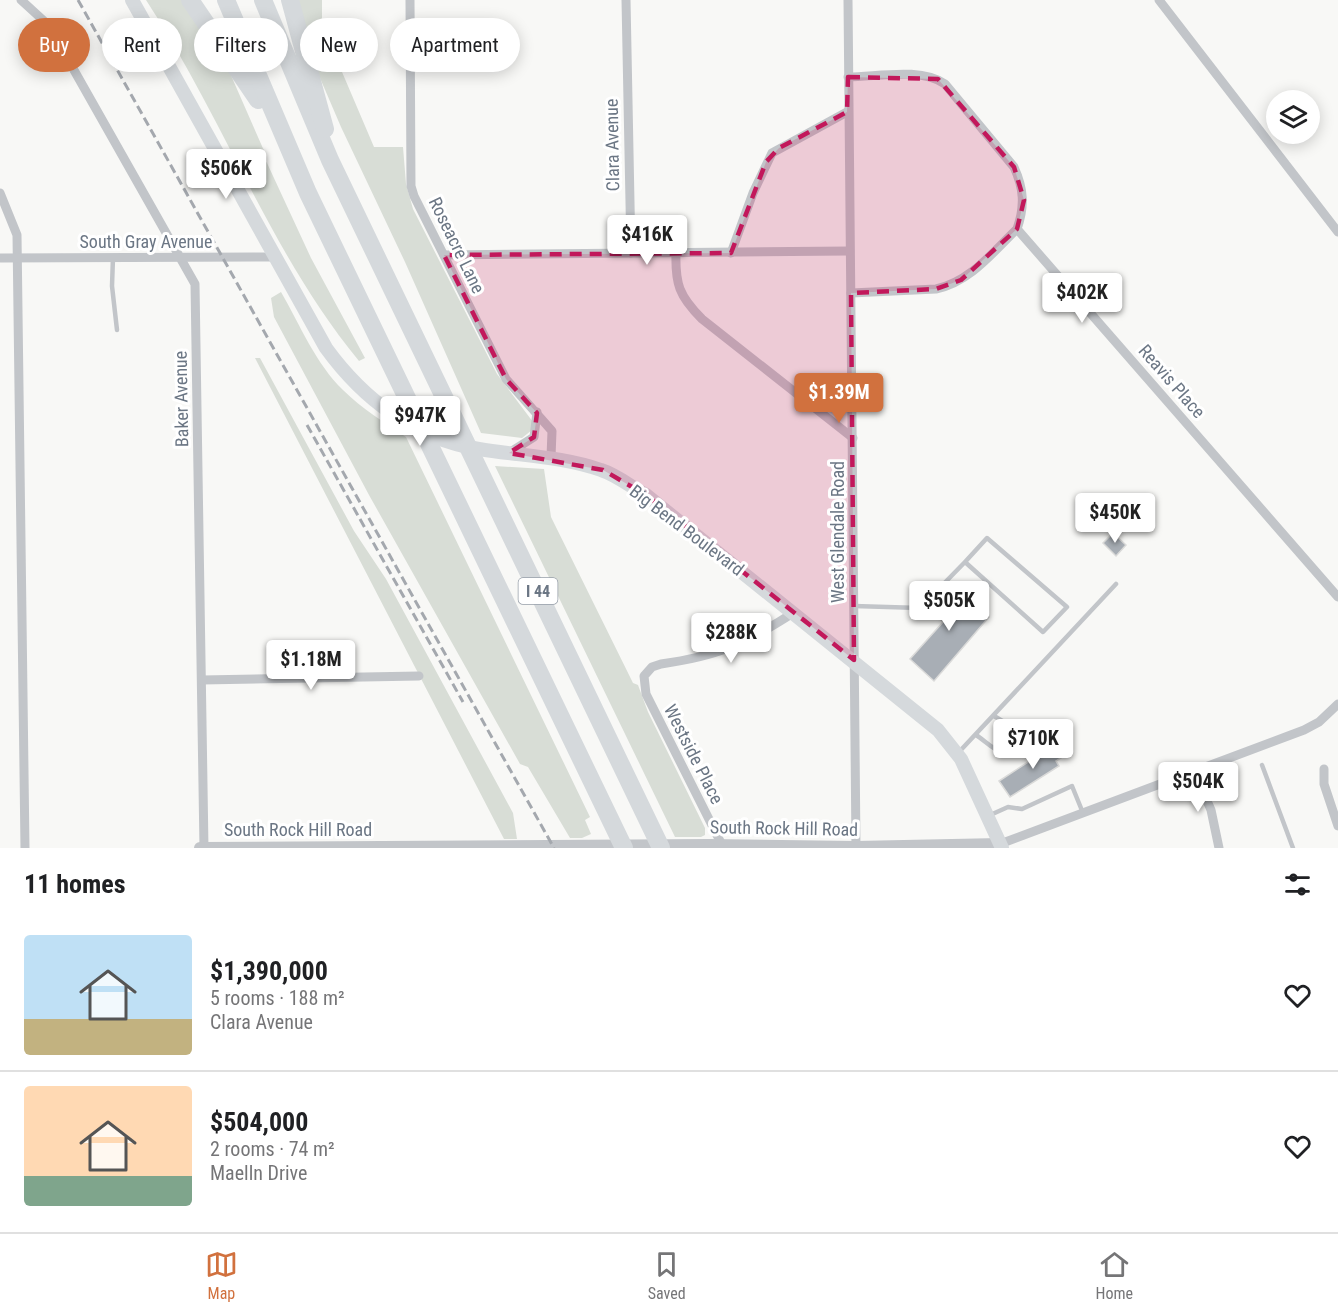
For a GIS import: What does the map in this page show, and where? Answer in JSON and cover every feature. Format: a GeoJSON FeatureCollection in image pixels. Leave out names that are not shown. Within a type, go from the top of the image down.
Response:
{"type":"FeatureCollection","features":[{"type":"Feature","properties":{"kind":"highway"},"geometry":{"type":"LineString","coordinates":[[190,0],[283,139]]}},
{"type":"Feature","properties":{"kind":"highway","name":"I 44"},"geometry":{"type":"LineString","coordinates":[[226,0],[283,139],[624,848]]}},
{"type":"Feature","properties":{"kind":"highway","name":"I 44"},"geometry":{"type":"LineString","coordinates":[[263,0],[330,160],[662,848]]}},
{"type":"Feature","properties":{"kind":"highway"},"geometry":{"type":"LineString","coordinates":[[290,0],[303,53],[320,104],[330,160]]}},
{"type":"Feature","properties":{"kind":"main road","name":"Big Bend Boulevard"},"geometry":{"type":"LineString","coordinates":[[132,0],[326,348],[350,378],[374,402],[408,424],[438,439],[477,449],[551,457],[603,470],[645,495],[854,660],[938,730],[957,754],[1001,846]]}},
{"type":"Feature","properties":{"kind":"street","name":"Baker Avenue"},"geometry":{"type":"LineString","coordinates":[[21,0],[53,33],[195,284],[202,680],[202,848]]}},
{"type":"Feature","properties":{"kind":"street","name":"Roseacre Lane"},"geometry":{"type":"LineString","coordinates":[[410,0],[411,186],[506,379],[552,431],[551,457]]}},
{"type":"Feature","properties":{"kind":"street","name":"Clara Avenue"},"geometry":{"type":"LineString","coordinates":[[626,0],[631,253]]}},
{"type":"Feature","properties":{"kind":"street","name":"West Glendale Road"},"geometry":{"type":"LineString","coordinates":[[848,0],[847,112],[853,438],[856,848]]}},
{"type":"Feature","properties":{"kind":"street"},"geometry":{"type":"LineString","coordinates":[[1158,0],[1338,232]]}},
{"type":"Feature","properties":{"kind":"street"},"geometry":{"type":"LineString","coordinates":[[848,77],[920,75],[938,79],[945,84],[1014,167],[1020,180],[1024,200],[1017,229],[970,273],[950,286],[936,290],[851,293]]}},
{"type":"Feature","properties":{"kind":"street"},"geometry":{"type":"LineString","coordinates":[[731,253],[753,193],[772,153],[847,112]]}},
{"type":"Feature","properties":{"kind":"street"},"geometry":{"type":"LineString","coordinates":[[0,193],[17,235],[25,848]]}},
{"type":"Feature","properties":{"kind":"street","name":"Reavis Place"},"geometry":{"type":"LineString","coordinates":[[1017,229],[1338,597]]}},
{"type":"Feature","properties":{"kind":"street"},"geometry":{"type":"LineString","coordinates":[[444,255],[849,251]]}},
{"type":"Feature","properties":{"kind":"street"},"geometry":{"type":"LineString","coordinates":[[676,252],[676,279],[685,302],[702,319],[853,438]]}},
{"type":"Feature","properties":{"kind":"street","name":"South Gray Avenue"},"geometry":{"type":"LineString","coordinates":[[0,258],[275,256]]}},
{"type":"Feature","properties":{"kind":"street"},"geometry":{"type":"LineString","coordinates":[[514,454],[534,437],[537,412]]}},
{"type":"Feature","properties":{"kind":"street","name":"Westside Place"},"geometry":{"type":"LineString","coordinates":[[716,845],[646,694],[644,676],[652,667],[661,664],[697,658],[738,647],[793,614]]}},
{"type":"Feature","properties":{"kind":"street"},"geometry":{"type":"LineString","coordinates":[[202,680],[419,676]]}},
{"type":"Feature","properties":{"kind":"street","name":"South Rock Hill Road"},"geometry":{"type":"LineString","coordinates":[[202,848],[1001,846],[1304,730],[1319,722],[1338,704]]}},
{"type":"Feature","properties":{"kind":"street"},"geometry":{"type":"LineString","coordinates":[[1324,769],[1324,784],[1338,826]]}},
{"type":"Feature","properties":{"kind":"street"},"geometry":{"type":"LineString","coordinates":[[1194,771],[1211,810],[1219,848]]}},
{"type":"Feature","properties":{"kind":"lane"},"geometry":{"type":"LineString","coordinates":[[113,257],[113,307],[117,330]]}},
{"type":"Feature","properties":{"kind":"lane"},"geometry":{"type":"LineString","coordinates":[[854,606],[920,608],[987,538],[1067,606],[1042,632],[965,562]]}},
{"type":"Feature","properties":{"kind":"lane"},"geometry":{"type":"LineString","coordinates":[[957,754],[1083,616],[1116,584]]}},
{"type":"Feature","properties":{"kind":"lane"},"geometry":{"type":"LineString","coordinates":[[976,735],[1002,753],[1013,753],[1020,747],[1021,742],[1017,732],[994,716]]}},
{"type":"Feature","properties":{"kind":"lane"},"geometry":{"type":"LineString","coordinates":[[1262,765],[1293,848]]}},
{"type":"Feature","properties":{"kind":"lane"},"geometry":{"type":"LineString","coordinates":[[988,816],[1008,807],[1022,809],[1072,786],[1083,813]]}},
{"type":"Feature","properties":{"kind":"highlighted area"},"geometry":{"type":"Polygon","coordinates":[[[848,77],[938,79],[1014,167],[1024,200],[1017,229],[961,280],[936,289],[851,293],[854,660],[646,495],[603,470],[509,453],[534,437],[537,413],[506,379],[444,255],[731,253],[766,162],[779,148],[847,112],[848,77]]]}},
{"type":"Feature","properties":{"kind":"shaded area"},"geometry":{"type":"Polygon","coordinates":[[[146,0],[186,0],[197,18],[194,18],[194,72],[230,72],[265,153],[261,156],[267,163],[311,258],[365,358],[359,361],[327,319],[273,230],[182,60],[182,18],[157,18],[146,0]]]}},
{"type":"Feature","properties":{"kind":"shaded area"},"geometry":{"type":"Polygon","coordinates":[[[296,0],[322,0],[322,18],[300,18],[296,0]]]}},
{"type":"Feature","properties":{"kind":"shaded area"},"geometry":{"type":"Polygon","coordinates":[[[317,72],[342,72],[374,147],[403,147],[406,184],[413,209],[497,374],[533,422],[532,430],[522,438],[481,433],[405,262],[317,72]]]}},
{"type":"Feature","properties":{"kind":"shaded area"},"geometry":{"type":"Polygon","coordinates":[[[281,292],[309,344],[333,380],[373,415],[406,437],[590,817],[585,820],[591,834],[582,838],[570,838],[528,767],[520,764],[369,495],[274,317],[271,298],[281,292]]]}},
{"type":"Feature","properties":{"kind":"shaded area"},"geometry":{"type":"Polygon","coordinates":[[[255,358],[260,358],[354,531],[386,579],[513,813],[517,839],[504,839],[255,358]]]}},
{"type":"Feature","properties":{"kind":"shaded area"},"geometry":{"type":"Polygon","coordinates":[[[495,466],[544,469],[551,517],[633,683],[638,685],[648,712],[705,828],[705,835],[675,837],[495,466]]]}},
{"type":"Feature","properties":{"kind":"building"},"geometry":{"type":"Polygon","coordinates":[[[1113,533],[1126,545],[1116,556],[1103,543],[1113,533]]]}},
{"type":"Feature","properties":{"kind":"building"},"geometry":{"type":"Polygon","coordinates":[[[954,584],[989,617],[934,681],[910,659],[943,622],[930,610],[954,584]]]}},
{"type":"Feature","properties":{"kind":"building"},"geometry":{"type":"Polygon","coordinates":[[[1059,742],[1067,754],[1056,761],[1059,766],[1010,797],[999,781],[1059,742]]]}},
{"type":"Feature","properties":{"kind":"railway"},"geometry":{"type":"LineString","coordinates":[[78,0],[554,848]]}},
{"type":"Feature","properties":{"kind":"railway"},"geometry":{"type":"LineString","coordinates":[[307,425],[463,702]]}}]}
